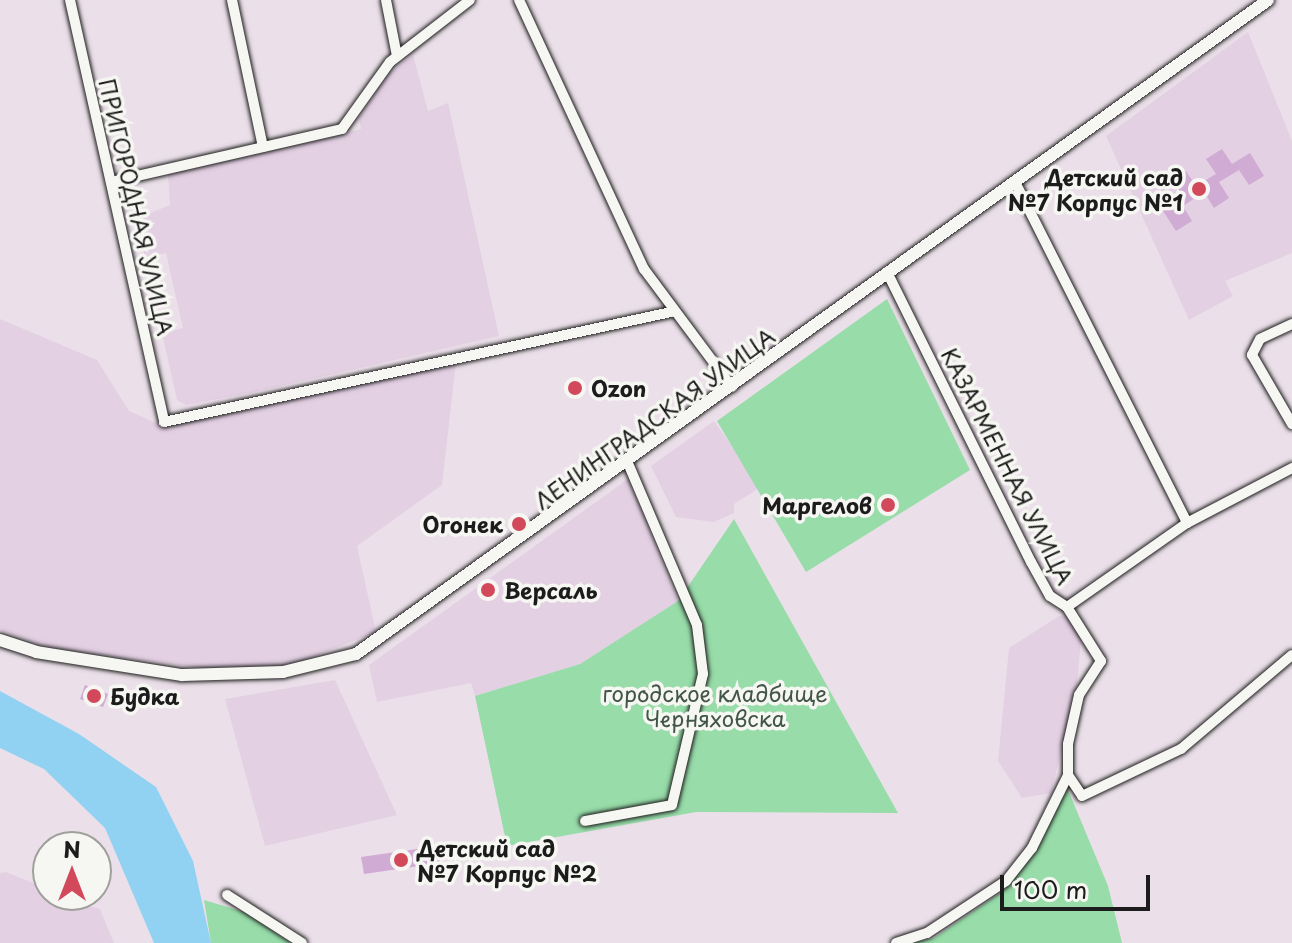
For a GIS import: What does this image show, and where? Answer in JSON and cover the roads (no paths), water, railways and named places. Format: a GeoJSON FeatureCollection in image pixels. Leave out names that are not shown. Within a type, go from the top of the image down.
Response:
{"type":"FeatureCollection","features":[{"type":"Feature","properties":{"kind":"street","name":"ПРИГОРОДНАЯ УЛИЦА"},"geometry":{"type":"LineString","coordinates":[[70,0],[164,422],[671,312]]}},
{"type":"Feature","properties":{"kind":"street"},"geometry":{"type":"LineString","coordinates":[[232,0],[263,147]]}},
{"type":"Feature","properties":{"kind":"street"},"geometry":{"type":"LineString","coordinates":[[386,0],[397,56]]}},
{"type":"Feature","properties":{"kind":"street"},"geometry":{"type":"LineString","coordinates":[[111,182],[347,125],[397,56],[470,0]]}},
{"type":"Feature","properties":{"kind":"street"},"geometry":{"type":"LineString","coordinates":[[519,0],[615,211],[671,312],[732,387]]}},
{"type":"Feature","properties":{"kind":"street","name":"ЛЕНИНГРАДСКАЯ УЛИЦА"},"geometry":{"type":"LineString","coordinates":[[0,640],[152,673],[231,677],[331,662],[404,625],[887,272],[1268,0]]}},
{"type":"Feature","properties":{"kind":"street"},"geometry":{"type":"LineString","coordinates":[[1015,182],[1187,523]]}},
{"type":"Feature","properties":{"kind":"street","name":"КАЗАРМЕННАЯ УЛИЦА"},"geometry":{"type":"LineString","coordinates":[[887,272],[1031,562],[1050,596],[1067,607],[1187,523],[1292,468]]}},
{"type":"Feature","properties":{"kind":"street"},"geometry":{"type":"LineString","coordinates":[[1292,324],[1260,339],[1252,355],[1292,424]]}},
{"type":"Feature","properties":{"kind":"street"},"geometry":{"type":"LineString","coordinates":[[585,821],[672,805],[703,674],[697,625],[628,463]]}},
{"type":"Feature","properties":{"kind":"street"},"geometry":{"type":"LineString","coordinates":[[896,943],[937,927],[1006,881],[1032,848],[1068,775],[1079,695],[1101,661],[1067,607]]}},
{"type":"Feature","properties":{"kind":"street"},"geometry":{"type":"LineString","coordinates":[[1068,775],[1074,790],[1094,794],[1181,749],[1292,655]]}},
{"type":"Feature","properties":{"kind":"street"},"geometry":{"type":"LineString","coordinates":[[227,895],[302,943]]}},
{"type":"Feature","properties":{"kind":"water"},"geometry":{"type":"Polygon","coordinates":[[[0,691],[79,734],[156,787],[193,861],[211,943],[154,943],[112,844],[112,831],[106,831],[44,769],[0,748],[0,691]]]}},
{"type":"Feature","properties":{"kind":"place","name":"Детский сад №7 Корпус №1"},"geometry":{"type":"Point","coordinates":[1199,189]}},
{"type":"Feature","properties":{"kind":"place","name":"Ozon"},"geometry":{"type":"Point","coordinates":[575,388]}},
{"type":"Feature","properties":{"kind":"place","name":"Маргелов"},"geometry":{"type":"Point","coordinates":[888,505]}},
{"type":"Feature","properties":{"kind":"place","name":"Огонек"},"geometry":{"type":"Point","coordinates":[519,524]}},
{"type":"Feature","properties":{"kind":"place","name":"Версаль"},"geometry":{"type":"Point","coordinates":[488,590]}},
{"type":"Feature","properties":{"kind":"place","name":"Будка"},"geometry":{"type":"Point","coordinates":[94,696]}},
{"type":"Feature","properties":{"kind":"place","name":"Детский сад №7 Корпус №2"},"geometry":{"type":"Point","coordinates":[401,860]}},
{"type":"Feature","properties":{"kind":"park label","name":"городское кладбище Черняховска"},"geometry":{"type":"Point","coordinates":[715,704]}}]}
